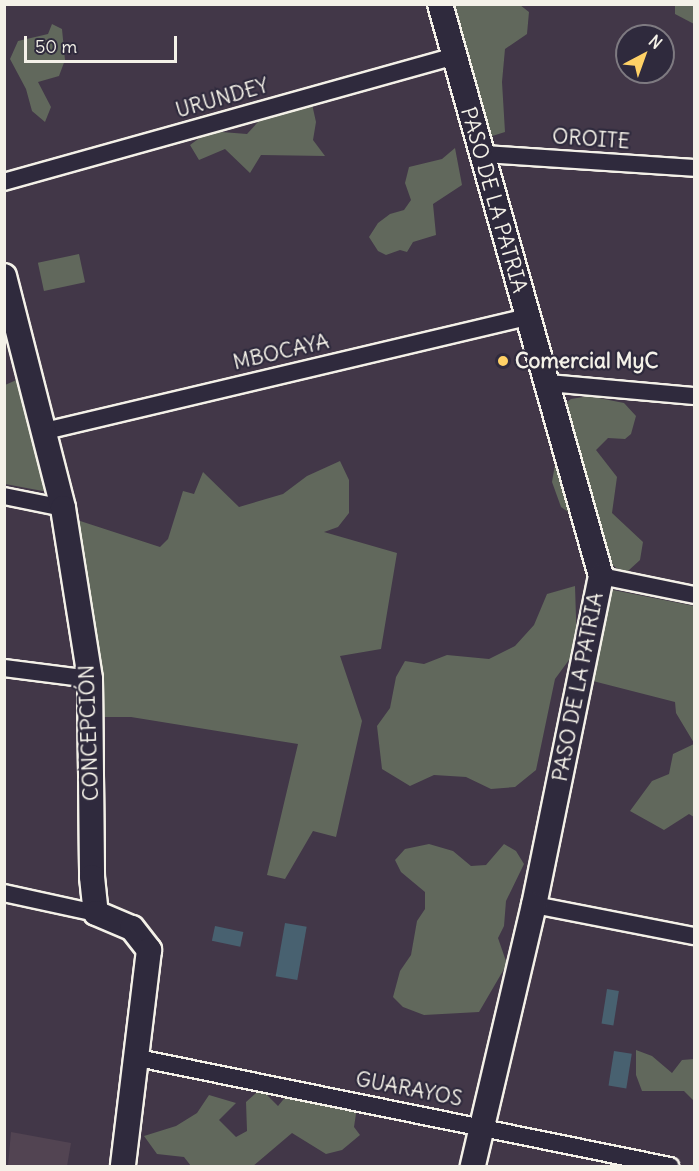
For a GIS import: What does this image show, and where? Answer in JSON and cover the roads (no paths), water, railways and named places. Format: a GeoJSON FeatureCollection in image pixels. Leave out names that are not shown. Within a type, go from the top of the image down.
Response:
{"type":"FeatureCollection","features":[{"type":"Feature","properties":{"kind":"street","name":"PASO DE LA PATRIA"},"geometry":{"type":"LineString","coordinates":[[440,4],[452,57],[484,154],[527,317],[548,383],[601,576],[534,905],[480,1127],[473,1167]]}},
{"type":"Feature","properties":{"kind":"street","name":"URUNDEY"},"geometry":{"type":"LineString","coordinates":[[4,182],[452,57]]}},
{"type":"Feature","properties":{"kind":"street","name":"OROITE"},"geometry":{"type":"LineString","coordinates":[[484,154],[694,168]]}},
{"type":"Feature","properties":{"kind":"street","name":"CONCEPCIÓN"},"geometry":{"type":"LineString","coordinates":[[4,276],[63,508],[90,679],[96,913]]}},
{"type":"Feature","properties":{"kind":"street","name":"MBOCAYA"},"geometry":{"type":"LineString","coordinates":[[45,431],[527,317]]}},
{"type":"Feature","properties":{"kind":"street"},"geometry":{"type":"LineString","coordinates":[[548,383],[694,396]]}},
{"type":"Feature","properties":{"kind":"street"},"geometry":{"type":"LineString","coordinates":[[4,496],[63,508]]}},
{"type":"Feature","properties":{"kind":"street"},"geometry":{"type":"LineString","coordinates":[[601,576],[694,595]]}},
{"type":"Feature","properties":{"kind":"street"},"geometry":{"type":"LineString","coordinates":[[4,668],[90,679]]}},
{"type":"Feature","properties":{"kind":"street"},"geometry":{"type":"LineString","coordinates":[[4,893],[96,913],[132,928],[149,950],[138,1058],[123,1167]]}},
{"type":"Feature","properties":{"kind":"street"},"geometry":{"type":"LineString","coordinates":[[534,905],[694,936]]}},
{"type":"Feature","properties":{"kind":"street","name":"GUARAYOS"},"geometry":{"type":"LineString","coordinates":[[138,1058],[670,1167]]}},
{"type":"Feature","properties":{"kind":"water"},"geometry":{"type":"Polygon","coordinates":[[[285,923],[307,927],[297,980],[276,976],[285,923]]]}},
{"type":"Feature","properties":{"kind":"water"},"geometry":{"type":"Polygon","coordinates":[[[215,926],[243,932],[240,947],[212,941],[215,926]]]}},
{"type":"Feature","properties":{"kind":"water"},"geometry":{"type":"Polygon","coordinates":[[[607,989],[619,991],[613,1025],[602,1024],[607,989]]]}},
{"type":"Feature","properties":{"kind":"water"},"geometry":{"type":"Polygon","coordinates":[[[614,1051],[632,1054],[626,1088],[609,1086],[614,1051]]]}},
{"type":"Feature","properties":{"kind":"place","name":"Comercial MyC"},"geometry":{"type":"Point","coordinates":[503,361]}}]}
